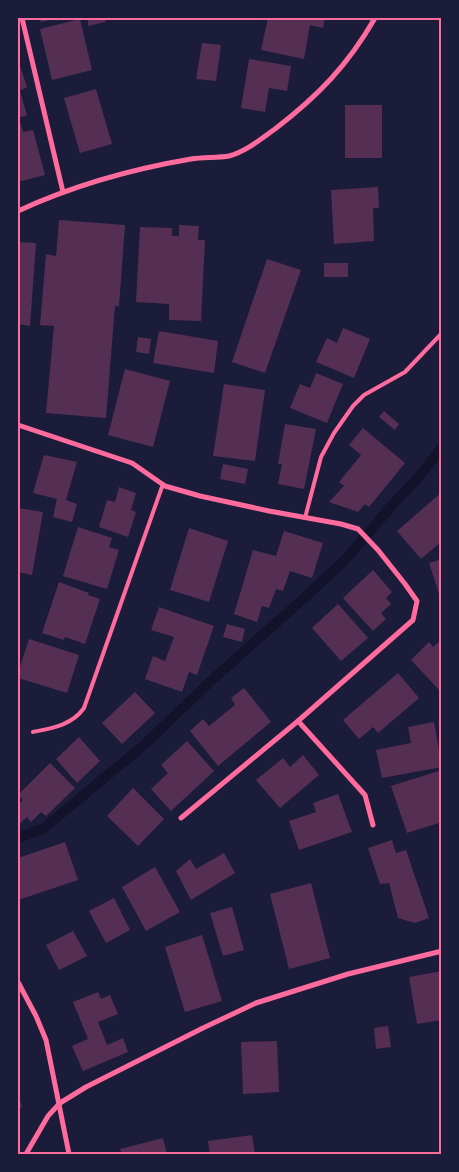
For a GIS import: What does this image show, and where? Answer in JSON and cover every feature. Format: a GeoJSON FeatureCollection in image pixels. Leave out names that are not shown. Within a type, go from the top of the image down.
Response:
{"type":"FeatureCollection","features":[{"type":"Feature","properties":{"kind":"street"},"geometry":{"type":"LineString","coordinates":[[22,18],[63,192]]}},
{"type":"Feature","properties":{"kind":"street"},"geometry":{"type":"LineString","coordinates":[[18,211],[63,192],[150,167],[193,159],[229,156],[243,150],[297,112],[331,80],[376,18]]}},
{"type":"Feature","properties":{"kind":"street"},"geometry":{"type":"LineString","coordinates":[[18,425],[132,463],[165,486],[200,496],[358,529],[406,584],[417,601],[413,620],[298,721],[181,818]]}},
{"type":"Feature","properties":{"kind":"street"},"geometry":{"type":"LineString","coordinates":[[298,721],[365,795],[373,825]]}},
{"type":"Feature","properties":{"kind":"street"},"geometry":{"type":"LineString","coordinates":[[26,1154],[48,1116],[60,1102],[86,1087],[256,1003],[348,974],[442,951]]}},
{"type":"Feature","properties":{"kind":"street"},"geometry":{"type":"LineString","coordinates":[[18,982],[46,1040],[69,1154]]}},
{"type":"Feature","properties":{"kind":"lane"},"geometry":{"type":"LineString","coordinates":[[305,518],[321,457],[334,433],[353,406],[364,395],[405,372],[442,333]]}},
{"type":"Feature","properties":{"kind":"lane"},"geometry":{"type":"LineString","coordinates":[[34,732],[58,727],[79,715],[84,708],[163,484]]}},
{"type":"Feature","properties":{"kind":"building"},"geometry":{"type":"Polygon","coordinates":[[[40,18],[60,18],[41,22],[40,18]]]}},
{"type":"Feature","properties":{"kind":"building"},"geometry":{"type":"Polygon","coordinates":[[[88,18],[107,18],[105,22],[88,26],[88,18]]]}},
{"type":"Feature","properties":{"kind":"building"},"geometry":{"type":"Polygon","coordinates":[[[268,18],[325,18],[323,28],[310,25],[304,59],[261,50],[268,18]]]}},
{"type":"Feature","properties":{"kind":"building"},"geometry":{"type":"Polygon","coordinates":[[[80,19],[92,70],[52,80],[40,29],[80,19]]]}},
{"type":"Feature","properties":{"kind":"building"},"geometry":{"type":"Polygon","coordinates":[[[202,43],[221,45],[216,81],[196,79],[202,43]]]}},
{"type":"Feature","properties":{"kind":"building"},"geometry":{"type":"Polygon","coordinates":[[[18,59],[27,87],[20,91],[27,115],[18,118],[18,59]]]}},
{"type":"Feature","properties":{"kind":"building"},"geometry":{"type":"Polygon","coordinates":[[[249,59],[291,66],[287,91],[269,88],[265,112],[241,108],[249,59]]]}},
{"type":"Feature","properties":{"kind":"building"},"geometry":{"type":"Polygon","coordinates":[[[96,89],[112,144],[80,153],[64,98],[96,89]]]}},
{"type":"Feature","properties":{"kind":"building"},"geometry":{"type":"Polygon","coordinates":[[[345,105],[382,105],[382,158],[345,158],[345,105]]]}},
{"type":"Feature","properties":{"kind":"building"},"geometry":{"type":"Polygon","coordinates":[[[20,121],[23,132],[33,130],[45,175],[18,182],[18,122],[20,121]]]}},
{"type":"Feature","properties":{"kind":"building"},"geometry":{"type":"Polygon","coordinates":[[[378,187],[379,208],[373,208],[374,241],[334,244],[331,190],[378,187]]]}},
{"type":"Feature","properties":{"kind":"building"},"geometry":{"type":"Polygon","coordinates":[[[59,220],[125,225],[119,306],[115,306],[106,418],[46,413],[54,326],[40,325],[46,254],[56,256],[59,220]]]}},
{"type":"Feature","properties":{"kind":"building"},"geometry":{"type":"Polygon","coordinates":[[[179,225],[199,226],[198,240],[205,240],[201,321],[169,320],[169,304],[136,302],[140,227],[172,228],[172,236],[179,236],[179,225]]]}},
{"type":"Feature","properties":{"kind":"building"},"geometry":{"type":"Polygon","coordinates":[[[18,242],[36,243],[30,326],[18,324],[18,242]]]}},
{"type":"Feature","properties":{"kind":"building"},"geometry":{"type":"Polygon","coordinates":[[[267,259],[301,270],[265,373],[232,362],[267,259]]]}},
{"type":"Feature","properties":{"kind":"building"},"geometry":{"type":"Polygon","coordinates":[[[324,263],[348,263],[348,277],[324,277],[324,263]]]}},
{"type":"Feature","properties":{"kind":"building"},"geometry":{"type":"Polygon","coordinates":[[[343,328],[370,339],[354,378],[316,362],[327,338],[337,343],[343,328]]]}},
{"type":"Feature","properties":{"kind":"building"},"geometry":{"type":"Polygon","coordinates":[[[159,331],[218,341],[214,373],[153,363],[159,331]]]}},
{"type":"Feature","properties":{"kind":"building"},"geometry":{"type":"Polygon","coordinates":[[[138,337],[151,339],[149,354],[136,352],[138,337]]]}},
{"type":"Feature","properties":{"kind":"building"},"geometry":{"type":"Polygon","coordinates":[[[125,369],[170,381],[153,447],[108,435],[125,369]]]}},
{"type":"Feature","properties":{"kind":"building"},"geometry":{"type":"Polygon","coordinates":[[[316,373],[343,384],[327,423],[290,408],[300,384],[310,388],[316,373]]]}},
{"type":"Feature","properties":{"kind":"building"},"geometry":{"type":"Polygon","coordinates":[[[224,384],[265,390],[255,461],[213,456],[224,384]]]}},
{"type":"Feature","properties":{"kind":"building"},"geometry":{"type":"Polygon","coordinates":[[[384,411],[399,424],[395,430],[379,417],[384,411]]]}},
{"type":"Feature","properties":{"kind":"building"},"geometry":{"type":"Polygon","coordinates":[[[285,424],[316,429],[304,489],[278,484],[282,464],[278,464],[285,424]]]}},
{"type":"Feature","properties":{"kind":"building"},"geometry":{"type":"Polygon","coordinates":[[[363,428],[405,463],[369,507],[365,504],[358,512],[329,502],[344,486],[339,482],[361,455],[349,445],[363,428]]]}},
{"type":"Feature","properties":{"kind":"building"},"geometry":{"type":"Polygon","coordinates":[[[44,455],[77,462],[66,500],[77,504],[72,522],[53,517],[57,499],[33,493],[44,455]]]}},
{"type":"Feature","properties":{"kind":"building"},"geometry":{"type":"Polygon","coordinates":[[[223,464],[248,469],[245,484],[220,479],[223,464]]]}},
{"type":"Feature","properties":{"kind":"building"},"geometry":{"type":"Polygon","coordinates":[[[119,487],[136,493],[131,510],[136,512],[128,537],[99,527],[107,500],[115,502],[119,487]]]}},
{"type":"Feature","properties":{"kind":"building"},"geometry":{"type":"Polygon","coordinates":[[[442,492],[442,541],[421,559],[397,531],[442,492]]]}},
{"type":"Feature","properties":{"kind":"building"},"geometry":{"type":"Polygon","coordinates":[[[18,508],[43,512],[32,575],[18,572],[18,508]]]}},
{"type":"Feature","properties":{"kind":"building"},"geometry":{"type":"Polygon","coordinates":[[[78,527],[112,538],[109,547],[119,550],[107,589],[63,576],[78,527]]]}},
{"type":"Feature","properties":{"kind":"building"},"geometry":{"type":"Polygon","coordinates":[[[189,528],[228,541],[209,602],[170,590],[189,528]]]}},
{"type":"Feature","properties":{"kind":"building"},"geometry":{"type":"Polygon","coordinates":[[[284,531],[323,543],[312,578],[290,571],[283,591],[276,589],[269,608],[262,606],[257,622],[234,614],[253,550],[276,556],[284,531]]]}},
{"type":"Feature","properties":{"kind":"building"},"geometry":{"type":"Polygon","coordinates":[[[442,559],[442,600],[441,600],[429,563],[442,559]]]}},
{"type":"Feature","properties":{"kind":"building"},"geometry":{"type":"Polygon","coordinates":[[[373,570],[392,592],[386,598],[391,604],[381,613],[386,619],[373,631],[343,598],[373,570]]]}},
{"type":"Feature","properties":{"kind":"building"},"geometry":{"type":"Polygon","coordinates":[[[59,582],[100,599],[85,644],[65,637],[64,640],[42,633],[59,582]]]}},
{"type":"Feature","properties":{"kind":"building"},"geometry":{"type":"Polygon","coordinates":[[[338,604],[368,638],[341,661],[312,628],[338,604]]]}},
{"type":"Feature","properties":{"kind":"building"},"geometry":{"type":"Polygon","coordinates":[[[159,607],[214,626],[197,675],[189,672],[182,692],[145,679],[153,656],[165,661],[174,637],[151,630],[159,607]]]}},
{"type":"Feature","properties":{"kind":"building"},"geometry":{"type":"Polygon","coordinates":[[[227,624],[245,629],[242,642],[223,637],[227,624]]]}},
{"type":"Feature","properties":{"kind":"building"},"geometry":{"type":"Polygon","coordinates":[[[29,639],[79,655],[67,693],[18,678],[29,639]]]}},
{"type":"Feature","properties":{"kind":"building"},"geometry":{"type":"Polygon","coordinates":[[[442,639],[442,693],[411,660],[429,642],[433,647],[442,639]]]}},
{"type":"Feature","properties":{"kind":"building"},"geometry":{"type":"Polygon","coordinates":[[[398,673],[419,698],[378,733],[373,727],[359,739],[343,720],[398,673]]]}},
{"type":"Feature","properties":{"kind":"building"},"geometry":{"type":"Polygon","coordinates":[[[244,688],[271,722],[218,766],[190,731],[203,719],[209,726],[235,705],[231,698],[244,688]]]}},
{"type":"Feature","properties":{"kind":"building"},"geometry":{"type":"Polygon","coordinates":[[[135,692],[155,713],[122,744],[102,723],[135,692]]]}},
{"type":"Feature","properties":{"kind":"building"},"geometry":{"type":"Polygon","coordinates":[[[434,722],[442,767],[382,778],[376,750],[411,743],[408,727],[434,722]]]}},
{"type":"Feature","properties":{"kind":"building"},"geometry":{"type":"Polygon","coordinates":[[[79,737],[100,761],[77,783],[56,759],[79,737]]]}},
{"type":"Feature","properties":{"kind":"building"},"geometry":{"type":"Polygon","coordinates":[[[187,741],[214,771],[171,811],[151,789],[168,773],[161,765],[187,741]]]}},
{"type":"Feature","properties":{"kind":"building"},"geometry":{"type":"Polygon","coordinates":[[[303,755],[319,775],[280,808],[256,780],[283,758],[290,767],[303,755]]]}},
{"type":"Feature","properties":{"kind":"building"},"geometry":{"type":"Polygon","coordinates":[[[50,763],[75,788],[46,816],[41,812],[31,822],[27,817],[18,825],[18,805],[23,800],[18,795],[50,763]]]}},
{"type":"Feature","properties":{"kind":"building"},"geometry":{"type":"Polygon","coordinates":[[[442,770],[442,822],[407,833],[391,786],[442,770]]]}},
{"type":"Feature","properties":{"kind":"building"},"geometry":{"type":"Polygon","coordinates":[[[133,788],[164,819],[138,846],[107,816],[133,788]]]}},
{"type":"Feature","properties":{"kind":"building"},"geometry":{"type":"Polygon","coordinates":[[[338,794],[352,832],[299,850],[289,821],[316,812],[313,803],[338,794]]]}},
{"type":"Feature","properties":{"kind":"building"},"geometry":{"type":"Polygon","coordinates":[[[392,840],[396,853],[406,850],[429,918],[415,923],[398,918],[389,883],[380,884],[368,848],[392,840]]]}},
{"type":"Feature","properties":{"kind":"building"},"geometry":{"type":"Polygon","coordinates":[[[65,842],[78,880],[18,900],[18,858],[65,842]]]}},
{"type":"Feature","properties":{"kind":"building"},"geometry":{"type":"Polygon","coordinates":[[[224,853],[235,873],[191,900],[176,871],[190,859],[196,869],[224,853]]]}},
{"type":"Feature","properties":{"kind":"building"},"geometry":{"type":"Polygon","coordinates":[[[155,867],[180,912],[146,931],[122,887],[155,867]]]}},
{"type":"Feature","properties":{"kind":"building"},"geometry":{"type":"Polygon","coordinates":[[[311,883],[330,958],[289,969],[270,894],[311,883]]]}},
{"type":"Feature","properties":{"kind":"building"},"geometry":{"type":"Polygon","coordinates":[[[114,898],[130,930],[106,943],[89,911],[114,898]]]}},
{"type":"Feature","properties":{"kind":"building"},"geometry":{"type":"Polygon","coordinates":[[[232,907],[244,950],[223,956],[210,913],[232,907]]]}},
{"type":"Feature","properties":{"kind":"building"},"geometry":{"type":"Polygon","coordinates":[[[73,931],[87,956],[59,970],[46,945],[73,931]]]}},
{"type":"Feature","properties":{"kind":"building"},"geometry":{"type":"Polygon","coordinates":[[[202,935],[222,1001],[185,1012],[165,947],[202,935]]]}},
{"type":"Feature","properties":{"kind":"building"},"geometry":{"type":"Polygon","coordinates":[[[442,971],[442,1020],[417,1024],[409,977],[442,971]]]}},
{"type":"Feature","properties":{"kind":"building"},"geometry":{"type":"Polygon","coordinates":[[[98,992],[101,999],[110,995],[118,1014],[98,1022],[107,1045],[123,1038],[128,1052],[83,1071],[72,1046],[88,1039],[73,1002],[98,992]]]}},
{"type":"Feature","properties":{"kind":"building"},"geometry":{"type":"Polygon","coordinates":[[[388,1026],[391,1047],[376,1049],[374,1028],[388,1026]]]}},
{"type":"Feature","properties":{"kind":"building"},"geometry":{"type":"Polygon","coordinates":[[[277,1041],[279,1092],[243,1094],[241,1042],[277,1041]]]}},
{"type":"Feature","properties":{"kind":"building"},"geometry":{"type":"Polygon","coordinates":[[[18,1095],[22,1107],[18,1108],[18,1095]]]}},
{"type":"Feature","properties":{"kind":"building"},"geometry":{"type":"Polygon","coordinates":[[[252,1135],[255,1154],[210,1154],[208,1141],[252,1135]]]}},
{"type":"Feature","properties":{"kind":"building"},"geometry":{"type":"Polygon","coordinates":[[[163,1138],[167,1154],[122,1154],[120,1149],[163,1138]]]}},
{"type":"Feature","properties":{"kind":"waterway"},"geometry":{"type":"LineString","coordinates":[[18,838],[44,828],[144,745],[214,678],[302,600],[346,559],[418,478],[442,447]]}}]}
